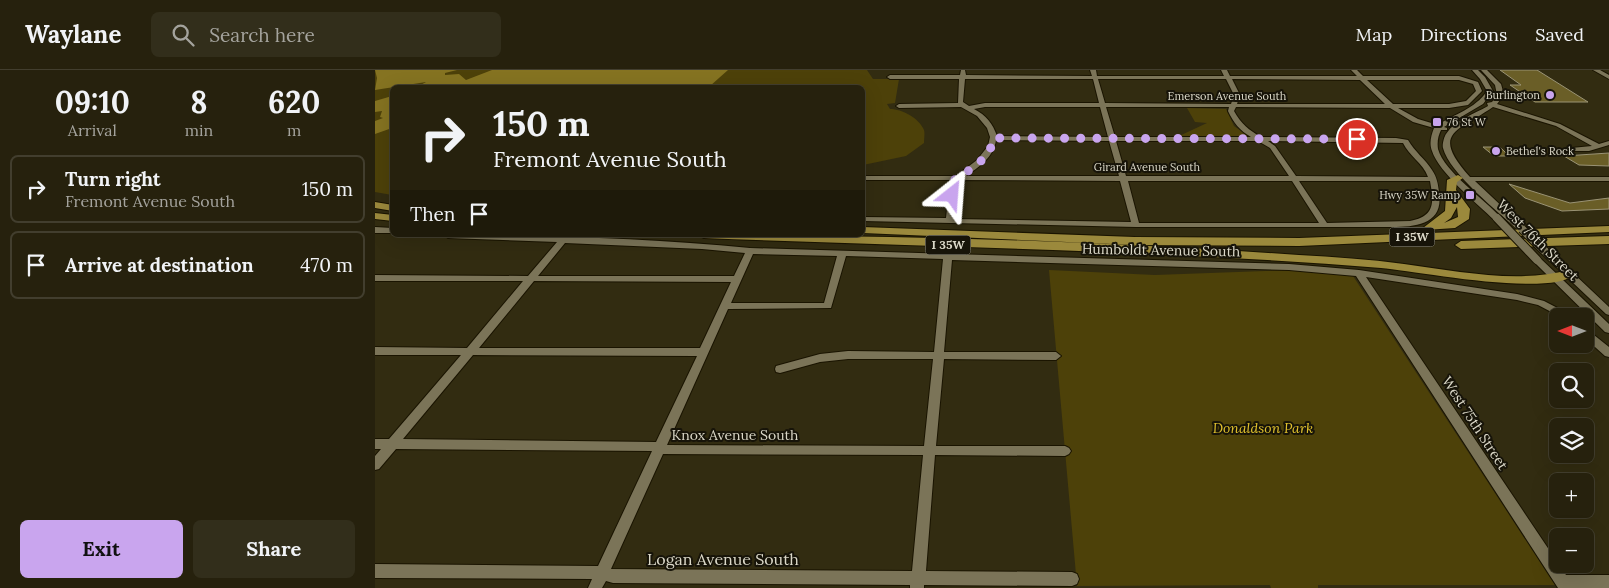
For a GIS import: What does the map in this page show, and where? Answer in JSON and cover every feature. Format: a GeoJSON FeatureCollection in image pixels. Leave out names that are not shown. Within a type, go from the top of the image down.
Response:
{"type":"FeatureCollection","features":[{"type":"Feature","properties":{"kind":"highway"},"geometry":{"type":"LineString","coordinates":[[1299,242],[1451,226],[1463,219],[1464,209],[1452,192],[1452,180],[1459,174]]}},
{"type":"Feature","properties":{"kind":"highway"},"geometry":{"type":"LineString","coordinates":[[375,205],[390,208]]}},
{"type":"Feature","properties":{"kind":"highway"},"geometry":{"type":"LineString","coordinates":[[375,216],[390,218]]}},
{"type":"Feature","properties":{"kind":"highway"},"geometry":{"type":"LineString","coordinates":[[1525,233],[1609,222]]}},
{"type":"Feature","properties":{"kind":"highway","name":"I 35W"},"geometry":{"type":"LineString","coordinates":[[865,230],[1135,241],[1299,242],[1609,229]]}},
{"type":"Feature","properties":{"kind":"highway","name":"I 35W"},"geometry":{"type":"LineString","coordinates":[[762,237],[1193,252],[1609,240]]}},
{"type":"Feature","properties":{"kind":"highway"},"geometry":{"type":"LineString","coordinates":[[1193,252],[1389,265],[1503,280],[1556,279],[1569,274]]}},
{"type":"Feature","properties":{"kind":"street"},"geometry":{"type":"LineString","coordinates":[[927,70],[931,77]]}},
{"type":"Feature","properties":{"kind":"street"},"geometry":{"type":"LineString","coordinates":[[1224,70],[1237,95],[1231,111],[1236,121],[1247,132],[1260,138],[1276,150],[1293,179],[1324,224]]}},
{"type":"Feature","properties":{"kind":"street"},"geometry":{"type":"LineString","coordinates":[[1353,70],[1390,106],[1408,118],[1450,131]]}},
{"type":"Feature","properties":{"kind":"street"},"geometry":{"type":"LineString","coordinates":[[1438,128],[1455,116],[1483,102],[1490,91],[1483,78],[1475,70]]}},
{"type":"Feature","properties":{"kind":"street"},"geometry":{"type":"LineString","coordinates":[[1484,70],[1493,77],[1501,90],[1494,105],[1450,131],[1446,139],[1446,147],[1459,174],[1469,179],[1609,180]]}},
{"type":"Feature","properties":{"kind":"street"},"geometry":{"type":"LineString","coordinates":[[1597,70],[1609,77]]}},
{"type":"Feature","properties":{"kind":"street"},"geometry":{"type":"LineString","coordinates":[[962,105],[960,102],[963,73]]}},
{"type":"Feature","properties":{"kind":"street"},"geometry":{"type":"LineString","coordinates":[[890,77],[931,77],[963,73],[1361,77]]}},
{"type":"Feature","properties":{"kind":"street"},"geometry":{"type":"LineString","coordinates":[[1094,74],[1136,225]]}},
{"type":"Feature","properties":{"kind":"street","name":"Emerson Avenue South"},"geometry":{"type":"LineString","coordinates":[[970,108],[985,105],[1460,106],[1468,103],[1479,91],[1476,83],[1467,79],[1361,77]]}},
{"type":"Feature","properties":{"kind":"street"},"geometry":{"type":"LineString","coordinates":[[1483,102],[1558,125],[1599,147]]}},
{"type":"Feature","properties":{"kind":"street"},"geometry":{"type":"LineString","coordinates":[[899,106],[962,105],[970,108],[989,124],[994,138],[989,153],[982,161],[953,181],[950,222]]}},
{"type":"Feature","properties":{"kind":"street","name":"West 76th Street"},"geometry":{"type":"LineString","coordinates":[[1438,128],[1434,145],[1436,155],[1447,168],[1459,174],[1537,260],[1609,330]]}},
{"type":"Feature","properties":{"kind":"street"},"geometry":{"type":"LineString","coordinates":[[994,138],[1260,138]]}},
{"type":"Feature","properties":{"kind":"street","name":"Humboldt Avenue South"},"geometry":{"type":"LineString","coordinates":[[865,218],[950,222],[1136,225],[1400,225],[1427,218],[1433,214],[1438,201],[1429,170],[1408,147],[1406,141],[1260,138]]}},
{"type":"Feature","properties":{"kind":"street"},"geometry":{"type":"LineString","coordinates":[[1571,150],[1599,147],[1609,143]]}},
{"type":"Feature","properties":{"kind":"street","name":"Girard Avenue South"},"geometry":{"type":"LineString","coordinates":[[865,178],[1432,179]]}},
{"type":"Feature","properties":{"kind":"street","name":"West 76th Street"},"geometry":{"type":"LineString","coordinates":[[1469,179],[1609,312]]}},
{"type":"Feature","properties":{"kind":"street"},"geometry":{"type":"LineString","coordinates":[[377,232],[390,232]]}},
{"type":"Feature","properties":{"kind":"street","name":"Humboldt Avenue South"},"geometry":{"type":"LineString","coordinates":[[494,237],[702,246],[750,252],[1289,267],[1359,273],[1523,298],[1551,308]]}},
{"type":"Feature","properties":{"kind":"street"},"geometry":{"type":"LineString","coordinates":[[375,465],[563,240]]}},
{"type":"Feature","properties":{"kind":"street"},"geometry":{"type":"LineString","coordinates":[[595,588],[750,252]]}},
{"type":"Feature","properties":{"kind":"street"},"geometry":{"type":"LineString","coordinates":[[725,306],[828,306],[842,254]]}},
{"type":"Feature","properties":{"kind":"street"},"geometry":{"type":"LineString","coordinates":[[917,583],[948,257]]}},
{"type":"Feature","properties":{"kind":"street","name":"West 75th Street"},"geometry":{"type":"LineString","coordinates":[[1359,273],[1564,585]]}},
{"type":"Feature","properties":{"kind":"street"},"geometry":{"type":"LineString","coordinates":[[375,278],[737,279]]}},
{"type":"Feature","properties":{"kind":"street"},"geometry":{"type":"LineString","coordinates":[[1594,340],[1609,353]]}},
{"type":"Feature","properties":{"kind":"street"},"geometry":{"type":"LineString","coordinates":[[375,351],[704,352]]}},
{"type":"Feature","properties":{"kind":"street"},"geometry":{"type":"LineString","coordinates":[[780,369],[833,356],[1056,356]]}},
{"type":"Feature","properties":{"kind":"street","name":"Knox Avenue South"},"geometry":{"type":"LineString","coordinates":[[375,444],[641,446],[677,450],[1065,451]]}},
{"type":"Feature","properties":{"kind":"street","name":"Logan Avenue South"},"geometry":{"type":"LineString","coordinates":[[375,571],[602,573],[613,576],[917,583],[1072,579]]}},
{"type":"Feature","properties":{"kind":"street"},"geometry":{"type":"LineString","coordinates":[[1564,585],[1609,582]]}},
{"type":"Feature","properties":{"kind":"green space"},"geometry":{"type":"Polygon","coordinates":[[[375,70],[867,70],[873,79],[899,79],[895,103],[887,104],[890,109],[905,112],[914,118],[924,130],[924,143],[906,156],[865,165],[865,85],[390,85],[390,195],[375,192],[375,70]]]}},
{"type":"Feature","properties":{"kind":"green space"},"geometry":{"type":"Polygon","coordinates":[[[1187,108],[1226,109],[1234,126],[1248,136],[1177,137],[1207,123],[1195,122],[1187,108]]]}},
{"type":"Feature","properties":{"kind":"green space","name":"Donaldson Park"},"geometry":{"type":"Polygon","coordinates":[[[1049,270],[1155,275],[1289,270],[1353,276],[1555,585],[1318,585],[1318,588],[1271,588],[1270,585],[1077,586],[1049,270]]]}},
{"type":"Feature","properties":{"kind":"shaded area"},"geometry":{"type":"Polygon","coordinates":[[[375,70],[457,70],[445,73],[445,75],[459,74],[466,80],[492,70],[728,70],[711,85],[421,85],[426,82],[390,85],[390,88],[375,90],[377,78],[375,70]]]}},
{"type":"Feature","properties":{"kind":"shaded area"},"geometry":{"type":"Polygon","coordinates":[[[390,97],[390,129],[375,134],[375,121],[383,118],[380,117],[382,111],[375,112],[375,101],[390,97]]]}},
{"type":"Feature","properties":{"kind":"building"},"geometry":{"type":"Polygon","coordinates":[[[1500,70],[1537,70],[1588,102],[1535,102],[1510,85],[1521,85],[1500,70]]]}},
{"type":"Feature","properties":{"kind":"building","name":"Bethel's Rock"},"geometry":{"type":"Polygon","coordinates":[[[1483,147],[1500,147],[1509,156],[1494,156],[1483,147]]]}},
{"type":"Feature","properties":{"kind":"building"},"geometry":{"type":"Polygon","coordinates":[[[1609,153],[1609,166],[1579,165],[1564,156],[1609,153]]]}},
{"type":"Feature","properties":{"kind":"building"},"geometry":{"type":"Polygon","coordinates":[[[1509,184],[1570,203],[1609,198],[1609,209],[1562,211],[1525,198],[1509,184]]]}},
{"type":"Feature","properties":{"kind":"place","name":"Burlington"},"geometry":{"type":"Point","coordinates":[1550,95]}},
{"type":"Feature","properties":{"kind":"place","name":"76 St W"},"geometry":{"type":"Point","coordinates":[1437,122]}},
{"type":"Feature","properties":{"kind":"place","name":"Bethel's Rock"},"geometry":{"type":"Point","coordinates":[1496,151]}},
{"type":"Feature","properties":{"kind":"place","name":"Hwy 35W Ramp"},"geometry":{"type":"Point","coordinates":[1470,195]}},
{"type":"Feature","properties":{"kind":"route"},"geometry":{"type":"LineString","coordinates":[[952,195],[953,181],[982,161],[989,153],[994,138],[1357,139]]}}]}
